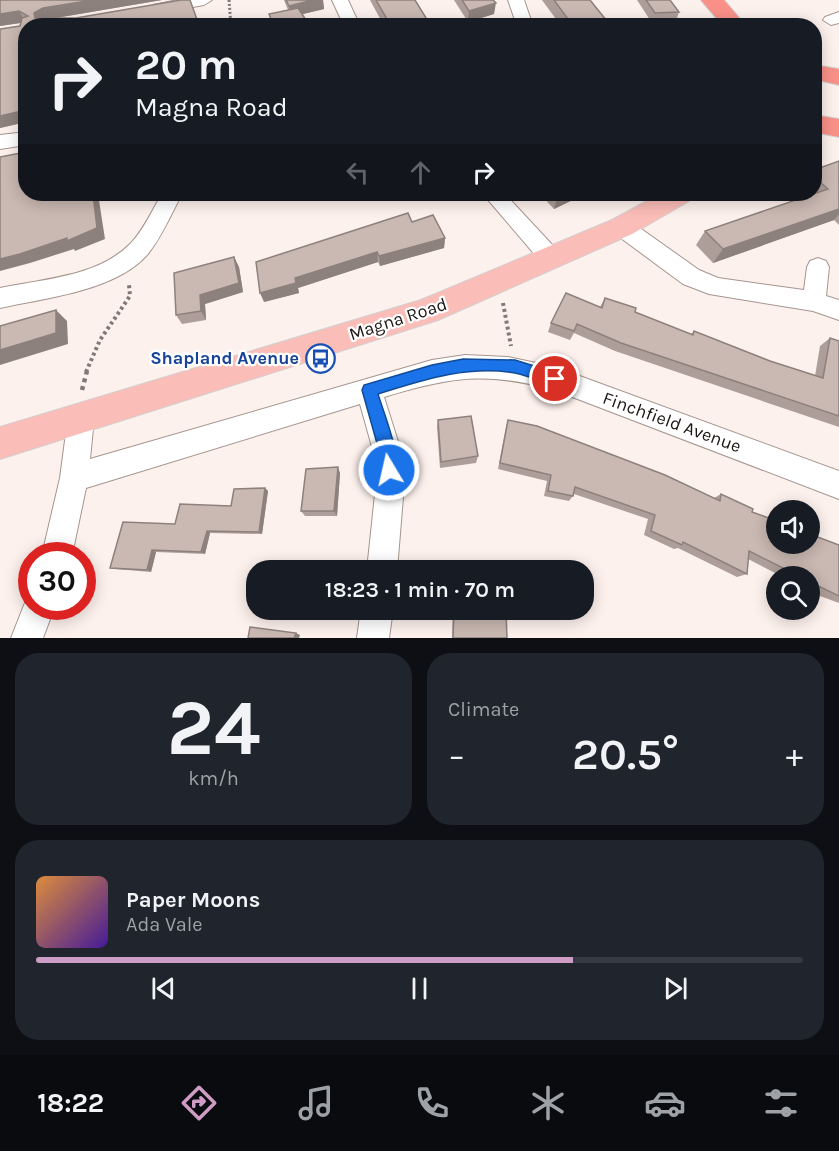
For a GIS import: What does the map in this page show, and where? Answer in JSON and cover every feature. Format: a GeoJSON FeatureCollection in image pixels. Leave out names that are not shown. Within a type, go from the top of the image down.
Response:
{"type":"FeatureCollection","features":[{"type":"Feature","properties":{"kind":"highway"},"geometry":{"type":"LineString","coordinates":[[712,0],[728,18]]}},
{"type":"Feature","properties":{"kind":"highway"},"geometry":{"type":"LineString","coordinates":[[822,74],[839,77]]}},
{"type":"Feature","properties":{"kind":"main road"},"geometry":{"type":"LineString","coordinates":[[822,71],[839,70]]}},
{"type":"Feature","properties":{"kind":"main road","name":"Magna Road"},"geometry":{"type":"LineString","coordinates":[[0,443],[427,311],[499,282],[550,257],[622,227],[668,201]]}},
{"type":"Feature","properties":{"kind":"street"},"geometry":{"type":"LineString","coordinates":[[146,10],[204,0]]}},
{"type":"Feature","properties":{"kind":"street"},"geometry":{"type":"LineString","coordinates":[[340,0],[348,18]]}},
{"type":"Feature","properties":{"kind":"street"},"geometry":{"type":"LineString","coordinates":[[516,0],[522,18]]}},
{"type":"Feature","properties":{"kind":"street"},"geometry":{"type":"LineString","coordinates":[[0,142],[18,139]]}},
{"type":"Feature","properties":{"kind":"street"},"geometry":{"type":"LineString","coordinates":[[0,298],[102,274],[121,264],[139,249],[168,201]]}},
{"type":"Feature","properties":{"kind":"street"},"geometry":{"type":"LineString","coordinates":[[499,201],[550,257]]}},
{"type":"Feature","properties":{"kind":"street"},"geometry":{"type":"LineString","coordinates":[[622,227],[691,278],[717,288],[814,301],[839,310]]}},
{"type":"Feature","properties":{"kind":"street"},"geometry":{"type":"LineString","coordinates":[[814,301],[818,267]]}},
{"type":"Feature","properties":{"kind":"street","name":"Finchfield Avenue"},"geometry":{"type":"LineString","coordinates":[[369,390],[432,371],[463,365],[515,367],[555,379],[839,484]]}},
{"type":"Feature","properties":{"kind":"street"},"geometry":{"type":"LineString","coordinates":[[74,478],[369,390],[388,454],[390,485],[383,560]]}},
{"type":"Feature","properties":{"kind":"street"},"geometry":{"type":"LineString","coordinates":[[60,542],[74,478],[81,418]]}},
{"type":"Feature","properties":{"kind":"street"},"geometry":{"type":"LineString","coordinates":[[27,638],[34,620]]}},
{"type":"Feature","properties":{"kind":"street"},"geometry":{"type":"LineString","coordinates":[[373,638],[375,620]]}},
{"type":"Feature","properties":{"kind":"path"},"geometry":{"type":"LineString","coordinates":[[229,0],[230,18]]}},
{"type":"Feature","properties":{"kind":"path"},"geometry":{"type":"LineString","coordinates":[[81,418],[85,372],[106,328],[130,296],[121,264]]}},
{"type":"Feature","properties":{"kind":"path"},"geometry":{"type":"LineString","coordinates":[[499,282],[515,367]]}},
{"type":"Feature","properties":{"kind":"building"},"geometry":{"type":"Polygon","coordinates":[[[0,0],[93,0],[43,8],[34,13],[35,18],[22,18],[28,16],[19,11],[0,14],[0,0]]]}},
{"type":"Feature","properties":{"kind":"building"},"geometry":{"type":"Polygon","coordinates":[[[181,0],[190,0],[196,18],[76,18],[181,0]]]}},
{"type":"Feature","properties":{"kind":"building"},"geometry":{"type":"Polygon","coordinates":[[[286,0],[313,0],[289,6],[286,0]]]}},
{"type":"Feature","properties":{"kind":"building"},"geometry":{"type":"Polygon","coordinates":[[[376,0],[415,0],[426,18],[386,18],[376,0]]]}},
{"type":"Feature","properties":{"kind":"building"},"geometry":{"type":"Polygon","coordinates":[[[462,0],[493,0],[496,3],[469,11],[462,0]]]}},
{"type":"Feature","properties":{"kind":"building"},"geometry":{"type":"Polygon","coordinates":[[[554,0],[590,0],[605,18],[567,18],[554,0]]]}},
{"type":"Feature","properties":{"kind":"building"},"geometry":{"type":"Polygon","coordinates":[[[646,0],[670,0],[679,12],[655,13],[646,0]]]}},
{"type":"Feature","properties":{"kind":"building"},"geometry":{"type":"Polygon","coordinates":[[[298,8],[305,18],[271,18],[269,14],[298,8]]]}},
{"type":"Feature","properties":{"kind":"building"},"geometry":{"type":"Polygon","coordinates":[[[18,26],[18,112],[0,116],[0,29],[18,26]]]}},
{"type":"Feature","properties":{"kind":"building"},"geometry":{"type":"Polygon","coordinates":[[[18,154],[18,201],[94,201],[97,228],[67,241],[67,238],[0,259],[0,157],[18,154]]]}},
{"type":"Feature","properties":{"kind":"building"},"geometry":{"type":"Polygon","coordinates":[[[839,161],[839,209],[723,249],[705,231],[793,201],[822,201],[822,191],[828,189],[822,184],[822,167],[839,161]]]}},
{"type":"Feature","properties":{"kind":"building"},"geometry":{"type":"Polygon","coordinates":[[[408,213],[412,222],[433,215],[445,238],[379,256],[377,252],[295,278],[296,283],[260,293],[256,262],[408,213]]]}},
{"type":"Feature","properties":{"kind":"building"},"geometry":{"type":"Polygon","coordinates":[[[234,257],[239,283],[200,295],[201,311],[176,315],[174,273],[234,257]]]}},
{"type":"Feature","properties":{"kind":"building"},"geometry":{"type":"Polygon","coordinates":[[[566,293],[602,308],[605,298],[636,308],[635,312],[693,335],[694,331],[770,361],[823,378],[830,338],[839,341],[839,416],[621,343],[577,324],[574,331],[551,323],[566,293]]]}},
{"type":"Feature","properties":{"kind":"building"},"geometry":{"type":"Polygon","coordinates":[[[56,310],[56,333],[0,350],[0,326],[56,310]]]}},
{"type":"Feature","properties":{"kind":"building"},"geometry":{"type":"Polygon","coordinates":[[[471,416],[478,456],[441,462],[438,420],[471,416]]]}},
{"type":"Feature","properties":{"kind":"building"},"geometry":{"type":"Polygon","coordinates":[[[508,420],[537,426],[665,475],[720,501],[721,494],[753,509],[752,512],[766,517],[766,554],[820,554],[820,538],[839,545],[839,596],[820,587],[820,566],[779,566],[749,551],[747,574],[683,542],[682,545],[651,531],[655,515],[575,487],[573,496],[548,491],[551,475],[500,463],[508,420]]]}},
{"type":"Feature","properties":{"kind":"building"},"geometry":{"type":"Polygon","coordinates":[[[338,467],[334,511],[301,511],[306,469],[338,467]]]}},
{"type":"Feature","properties":{"kind":"building"},"geometry":{"type":"Polygon","coordinates":[[[265,488],[259,532],[207,531],[201,552],[152,550],[147,570],[110,568],[123,522],[175,524],[180,504],[231,506],[234,489],[265,488]]]}},
{"type":"Feature","properties":{"kind":"building"},"geometry":{"type":"Polygon","coordinates":[[[454,620],[506,620],[507,638],[453,638],[454,620]]]}},
{"type":"Feature","properties":{"kind":"building"},"geometry":{"type":"Polygon","coordinates":[[[250,627],[296,633],[294,638],[248,638],[250,627]]]}},
{"type":"Feature","properties":{"kind":"place","name":"Shapland Avenue"},"geometry":{"type":"Point","coordinates":[320,358]}},
{"type":"Feature","properties":{"kind":"route"},"geometry":{"type":"LineString","coordinates":[[389,470],[388,454],[369,390],[432,371],[463,365],[488,364],[515,367],[555,379]]}}]}
